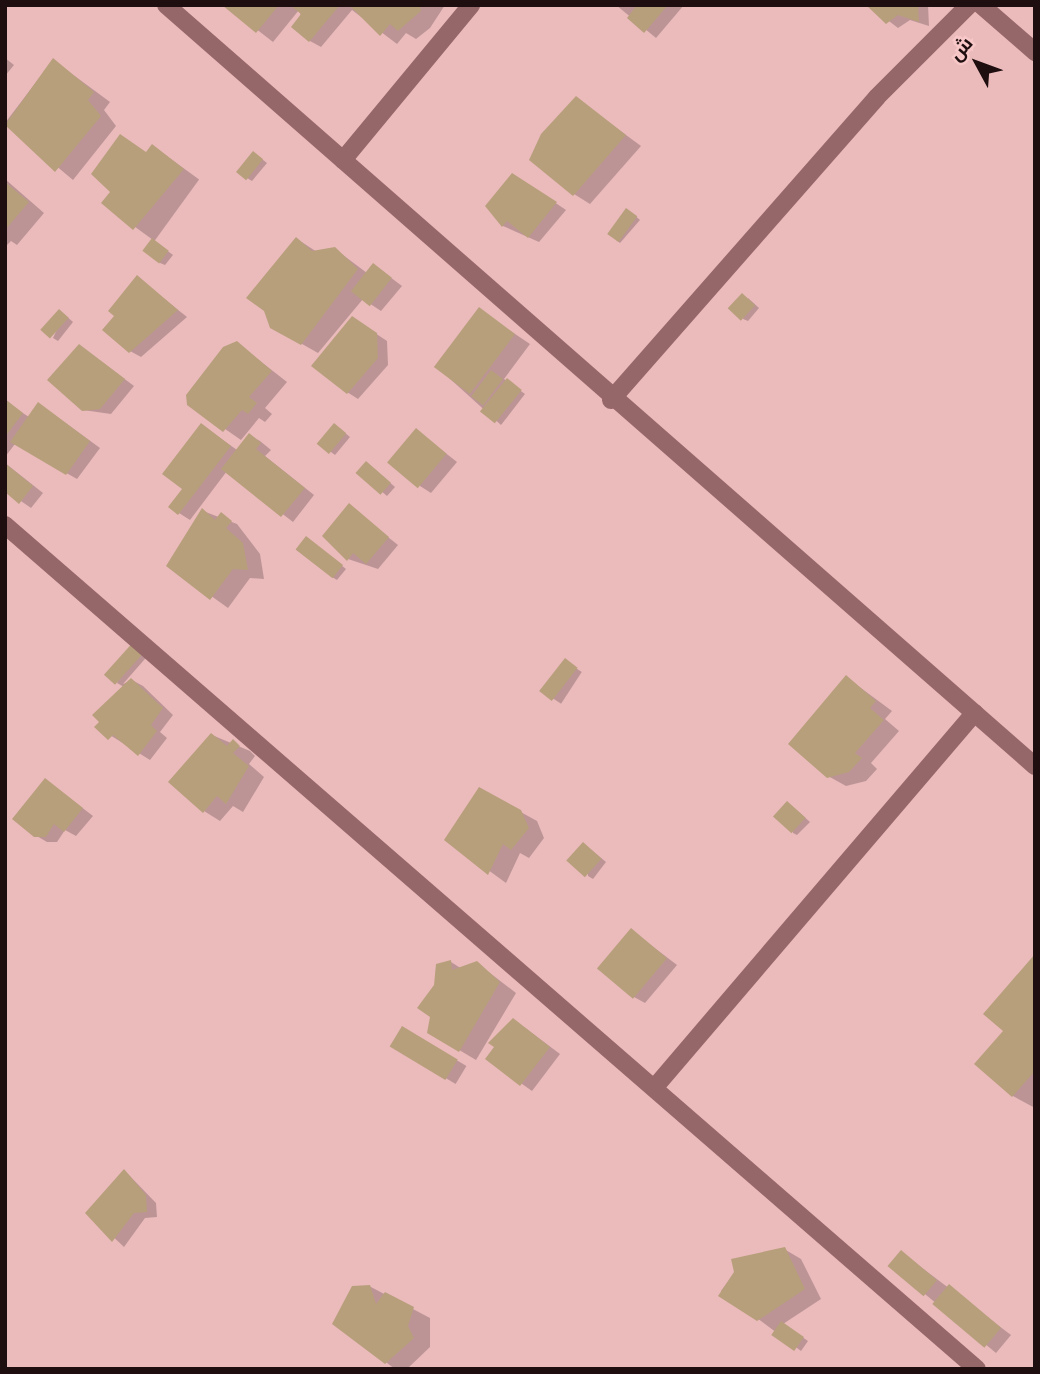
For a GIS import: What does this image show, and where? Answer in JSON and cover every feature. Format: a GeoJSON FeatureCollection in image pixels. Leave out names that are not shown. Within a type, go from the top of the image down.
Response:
{"type":"FeatureCollection","features":[{"type":"Feature","properties":{"kind":"street"},"geometry":{"type":"LineString","coordinates":[[166,5],[611,400],[1035,766]]}},
{"type":"Feature","properties":{"kind":"street"},"geometry":{"type":"LineString","coordinates":[[343,160],[471,5]]}},
{"type":"Feature","properties":{"kind":"street"},"geometry":{"type":"LineString","coordinates":[[611,400],[877,97],[969,5]]}},
{"type":"Feature","properties":{"kind":"street"},"geometry":{"type":"LineString","coordinates":[[981,5],[1035,52]]}},
{"type":"Feature","properties":{"kind":"street"},"geometry":{"type":"LineString","coordinates":[[5,525],[977,1369]]}},
{"type":"Feature","properties":{"kind":"street"},"geometry":{"type":"LineString","coordinates":[[655,1087],[974,713]]}},
{"type":"Feature","properties":{"kind":"building"},"geometry":{"type":"Polygon","coordinates":[[[222,5],[279,5],[256,33],[222,5]]]}},
{"type":"Feature","properties":{"kind":"building"},"geometry":{"type":"Polygon","coordinates":[[[290,5],[340,5],[309,42],[291,27],[301,14],[290,5]]]}},
{"type":"Feature","properties":{"kind":"building"},"geometry":{"type":"Polygon","coordinates":[[[349,5],[420,5],[421,11],[398,31],[390,24],[380,36],[349,5]]]}},
{"type":"Feature","properties":{"kind":"building"},"geometry":{"type":"Polygon","coordinates":[[[637,5],[668,5],[644,33],[627,18],[637,5]]]}},
{"type":"Feature","properties":{"kind":"building"},"geometry":{"type":"Polygon","coordinates":[[[866,5],[918,5],[919,22],[898,15],[886,24],[866,5]]]}},
{"type":"Feature","properties":{"kind":"building"},"geometry":{"type":"Polygon","coordinates":[[[53,58],[94,92],[88,100],[101,116],[55,172],[5,125],[53,58]]]}},
{"type":"Feature","properties":{"kind":"building"},"geometry":{"type":"Polygon","coordinates":[[[576,96],[626,135],[573,196],[529,160],[541,134],[576,96]]]}},
{"type":"Feature","properties":{"kind":"building"},"geometry":{"type":"Polygon","coordinates":[[[120,134],[146,152],[152,144],[184,169],[133,230],[101,203],[110,192],[91,174],[120,134]]]}},
{"type":"Feature","properties":{"kind":"building"},"geometry":{"type":"Polygon","coordinates":[[[253,151],[263,159],[246,180],[236,172],[253,151]]]}},
{"type":"Feature","properties":{"kind":"building"},"geometry":{"type":"Polygon","coordinates":[[[512,173],[557,202],[528,238],[507,221],[502,227],[485,206],[512,173]]]}},
{"type":"Feature","properties":{"kind":"building"},"geometry":{"type":"Polygon","coordinates":[[[5,182],[29,202],[5,230],[5,182]]]}},
{"type":"Feature","properties":{"kind":"building"},"geometry":{"type":"Polygon","coordinates":[[[626,208],[637,216],[619,242],[607,234],[626,208]]]}},
{"type":"Feature","properties":{"kind":"building"},"geometry":{"type":"Polygon","coordinates":[[[296,237],[312,251],[335,247],[358,269],[301,345],[270,328],[264,311],[246,298],[296,237]]]}},
{"type":"Feature","properties":{"kind":"building"},"geometry":{"type":"Polygon","coordinates":[[[152,238],[169,251],[159,263],[142,251],[152,238]]]}},
{"type":"Feature","properties":{"kind":"building"},"geometry":{"type":"Polygon","coordinates":[[[373,263],[392,278],[370,306],[351,291],[373,263]]]}},
{"type":"Feature","properties":{"kind":"building"},"geometry":{"type":"Polygon","coordinates":[[[137,275],[178,310],[129,353],[102,330],[114,316],[108,311],[137,275]]]}},
{"type":"Feature","properties":{"kind":"building"},"geometry":{"type":"Polygon","coordinates":[[[742,293],[755,305],[741,321],[728,308],[742,293]]]}},
{"type":"Feature","properties":{"kind":"building"},"geometry":{"type":"Polygon","coordinates":[[[479,307],[515,334],[470,394],[434,367],[479,307]]]}},
{"type":"Feature","properties":{"kind":"building"},"geometry":{"type":"Polygon","coordinates":[[[59,309],[69,318],[50,339],[40,330],[59,309]]]}},
{"type":"Feature","properties":{"kind":"building"},"geometry":{"type":"Polygon","coordinates":[[[352,316],[377,333],[378,358],[347,394],[311,366],[352,316]]]}},
{"type":"Feature","properties":{"kind":"building"},"geometry":{"type":"Polygon","coordinates":[[[237,341],[272,371],[249,397],[257,403],[248,414],[242,410],[223,432],[187,405],[186,395],[223,347],[237,341]]]}},
{"type":"Feature","properties":{"kind":"building"},"geometry":{"type":"Polygon","coordinates":[[[79,344],[125,379],[100,409],[82,411],[47,380],[79,344]]]}},
{"type":"Feature","properties":{"kind":"building"},"geometry":{"type":"Polygon","coordinates":[[[491,370],[503,379],[483,405],[471,396],[491,370]]]}},
{"type":"Feature","properties":{"kind":"building"},"geometry":{"type":"Polygon","coordinates":[[[507,378],[522,390],[495,423],[480,411],[507,378]]]}},
{"type":"Feature","properties":{"kind":"building"},"geometry":{"type":"Polygon","coordinates":[[[5,399],[23,413],[5,437],[5,399]]]}},
{"type":"Feature","properties":{"kind":"building"},"geometry":{"type":"Polygon","coordinates":[[[38,402],[90,441],[66,475],[10,442],[38,402]]]}},
{"type":"Feature","properties":{"kind":"building"},"geometry":{"type":"Polygon","coordinates":[[[201,423],[231,446],[178,515],[168,507],[182,489],[162,474],[201,423]]]}},
{"type":"Feature","properties":{"kind":"building"},"geometry":{"type":"Polygon","coordinates":[[[334,423],[346,433],[329,454],[317,444],[334,423]]]}},
{"type":"Feature","properties":{"kind":"building"},"geometry":{"type":"Polygon","coordinates":[[[416,428],[447,454],[418,488],[387,462],[416,428]]]}},
{"type":"Feature","properties":{"kind":"building"},"geometry":{"type":"Polygon","coordinates":[[[249,433],[261,443],[256,449],[305,488],[281,517],[221,469],[249,433]]]}},
{"type":"Feature","properties":{"kind":"building"},"geometry":{"type":"Polygon","coordinates":[[[366,461],[391,483],[380,495],[356,473],[366,461]]]}},
{"type":"Feature","properties":{"kind":"building"},"geometry":{"type":"Polygon","coordinates":[[[5,463],[33,486],[19,504],[5,492],[5,463]]]}},
{"type":"Feature","properties":{"kind":"building"},"geometry":{"type":"Polygon","coordinates":[[[349,503],[389,537],[366,564],[353,553],[347,561],[322,536],[349,503]]]}},
{"type":"Feature","properties":{"kind":"building"},"geometry":{"type":"Polygon","coordinates":[[[202,508],[215,520],[221,512],[232,521],[226,528],[243,543],[248,570],[233,569],[210,600],[166,566],[202,508]]]}},
{"type":"Feature","properties":{"kind":"building"},"geometry":{"type":"Polygon","coordinates":[[[306,536],[343,565],[333,578],[296,549],[306,536]]]}},
{"type":"Feature","properties":{"kind":"building"},"geometry":{"type":"Polygon","coordinates":[[[136,639],[147,649],[115,685],[104,675],[136,639]]]}},
{"type":"Feature","properties":{"kind":"building"},"geometry":{"type":"Polygon","coordinates":[[[565,658],[578,668],[552,701],[539,691],[565,658]]]}},
{"type":"Feature","properties":{"kind":"building"},"geometry":{"type":"Polygon","coordinates":[[[846,675],[876,701],[870,708],[884,720],[855,753],[862,758],[849,772],[827,778],[788,744],[846,675]]]}},
{"type":"Feature","properties":{"kind":"building"},"geometry":{"type":"Polygon","coordinates":[[[131,678],[163,708],[151,725],[157,731],[138,756],[113,735],[108,740],[94,727],[99,722],[92,715],[131,678]]]}},
{"type":"Feature","properties":{"kind":"building"},"geometry":{"type":"Polygon","coordinates":[[[211,733],[227,746],[233,739],[240,746],[233,753],[249,766],[226,804],[217,796],[203,813],[168,782],[211,733]]]}},
{"type":"Feature","properties":{"kind":"building"},"geometry":{"type":"Polygon","coordinates":[[[45,778],[83,808],[64,832],[54,824],[46,837],[34,837],[12,819],[45,778]]]}},
{"type":"Feature","properties":{"kind":"building"},"geometry":{"type":"Polygon","coordinates":[[[479,787],[521,810],[529,828],[511,850],[503,844],[488,875],[444,840],[479,787]]]}},
{"type":"Feature","properties":{"kind":"building"},"geometry":{"type":"Polygon","coordinates":[[[787,801],[806,818],[792,833],[773,817],[787,801]]]}},
{"type":"Feature","properties":{"kind":"building"},"geometry":{"type":"Polygon","coordinates":[[[583,842],[602,859],[585,877],[566,861],[583,842]]]}},
{"type":"Feature","properties":{"kind":"building"},"geometry":{"type":"Polygon","coordinates":[[[631,928],[667,958],[633,999],[597,969],[631,928]]]}},
{"type":"Feature","properties":{"kind":"building"},"geometry":{"type":"Polygon","coordinates":[[[1035,954],[1035,1071],[1012,1097],[974,1064],[1003,1031],[983,1014],[1035,954]]]}},
{"type":"Feature","properties":{"kind":"building"},"geometry":{"type":"Polygon","coordinates":[[[451,960],[452,970],[477,961],[500,982],[459,1052],[427,1033],[430,1017],[417,1008],[434,985],[436,964],[451,960]]]}},
{"type":"Feature","properties":{"kind":"building"},"geometry":{"type":"Polygon","coordinates":[[[513,1018],[550,1047],[520,1086],[485,1059],[494,1047],[488,1043],[513,1018]]]}},
{"type":"Feature","properties":{"kind":"building"},"geometry":{"type":"Polygon","coordinates":[[[402,1026],[458,1059],[445,1080],[390,1047],[402,1026]]]}},
{"type":"Feature","properties":{"kind":"building"},"geometry":{"type":"Polygon","coordinates":[[[124,1169],[146,1195],[147,1212],[134,1213],[112,1242],[85,1213],[124,1169]]]}},
{"type":"Feature","properties":{"kind":"building"},"geometry":{"type":"Polygon","coordinates":[[[785,1247],[805,1289],[757,1321],[718,1296],[734,1272],[731,1259],[785,1247]]]}},
{"type":"Feature","properties":{"kind":"building"},"geometry":{"type":"Polygon","coordinates":[[[901,1250],[937,1280],[924,1296],[888,1266],[901,1250]]]}},
{"type":"Feature","properties":{"kind":"building"},"geometry":{"type":"Polygon","coordinates":[[[949,1284],[1001,1328],[984,1348],[932,1304],[949,1284]]]}},
{"type":"Feature","properties":{"kind":"building"},"geometry":{"type":"Polygon","coordinates":[[[370,1285],[376,1304],[385,1292],[414,1307],[408,1326],[414,1338],[385,1364],[332,1324],[352,1286],[370,1285]]]}},
{"type":"Feature","properties":{"kind":"building"},"geometry":{"type":"Polygon","coordinates":[[[781,1321],[804,1337],[794,1351],[771,1335],[781,1321]]]}}]}
